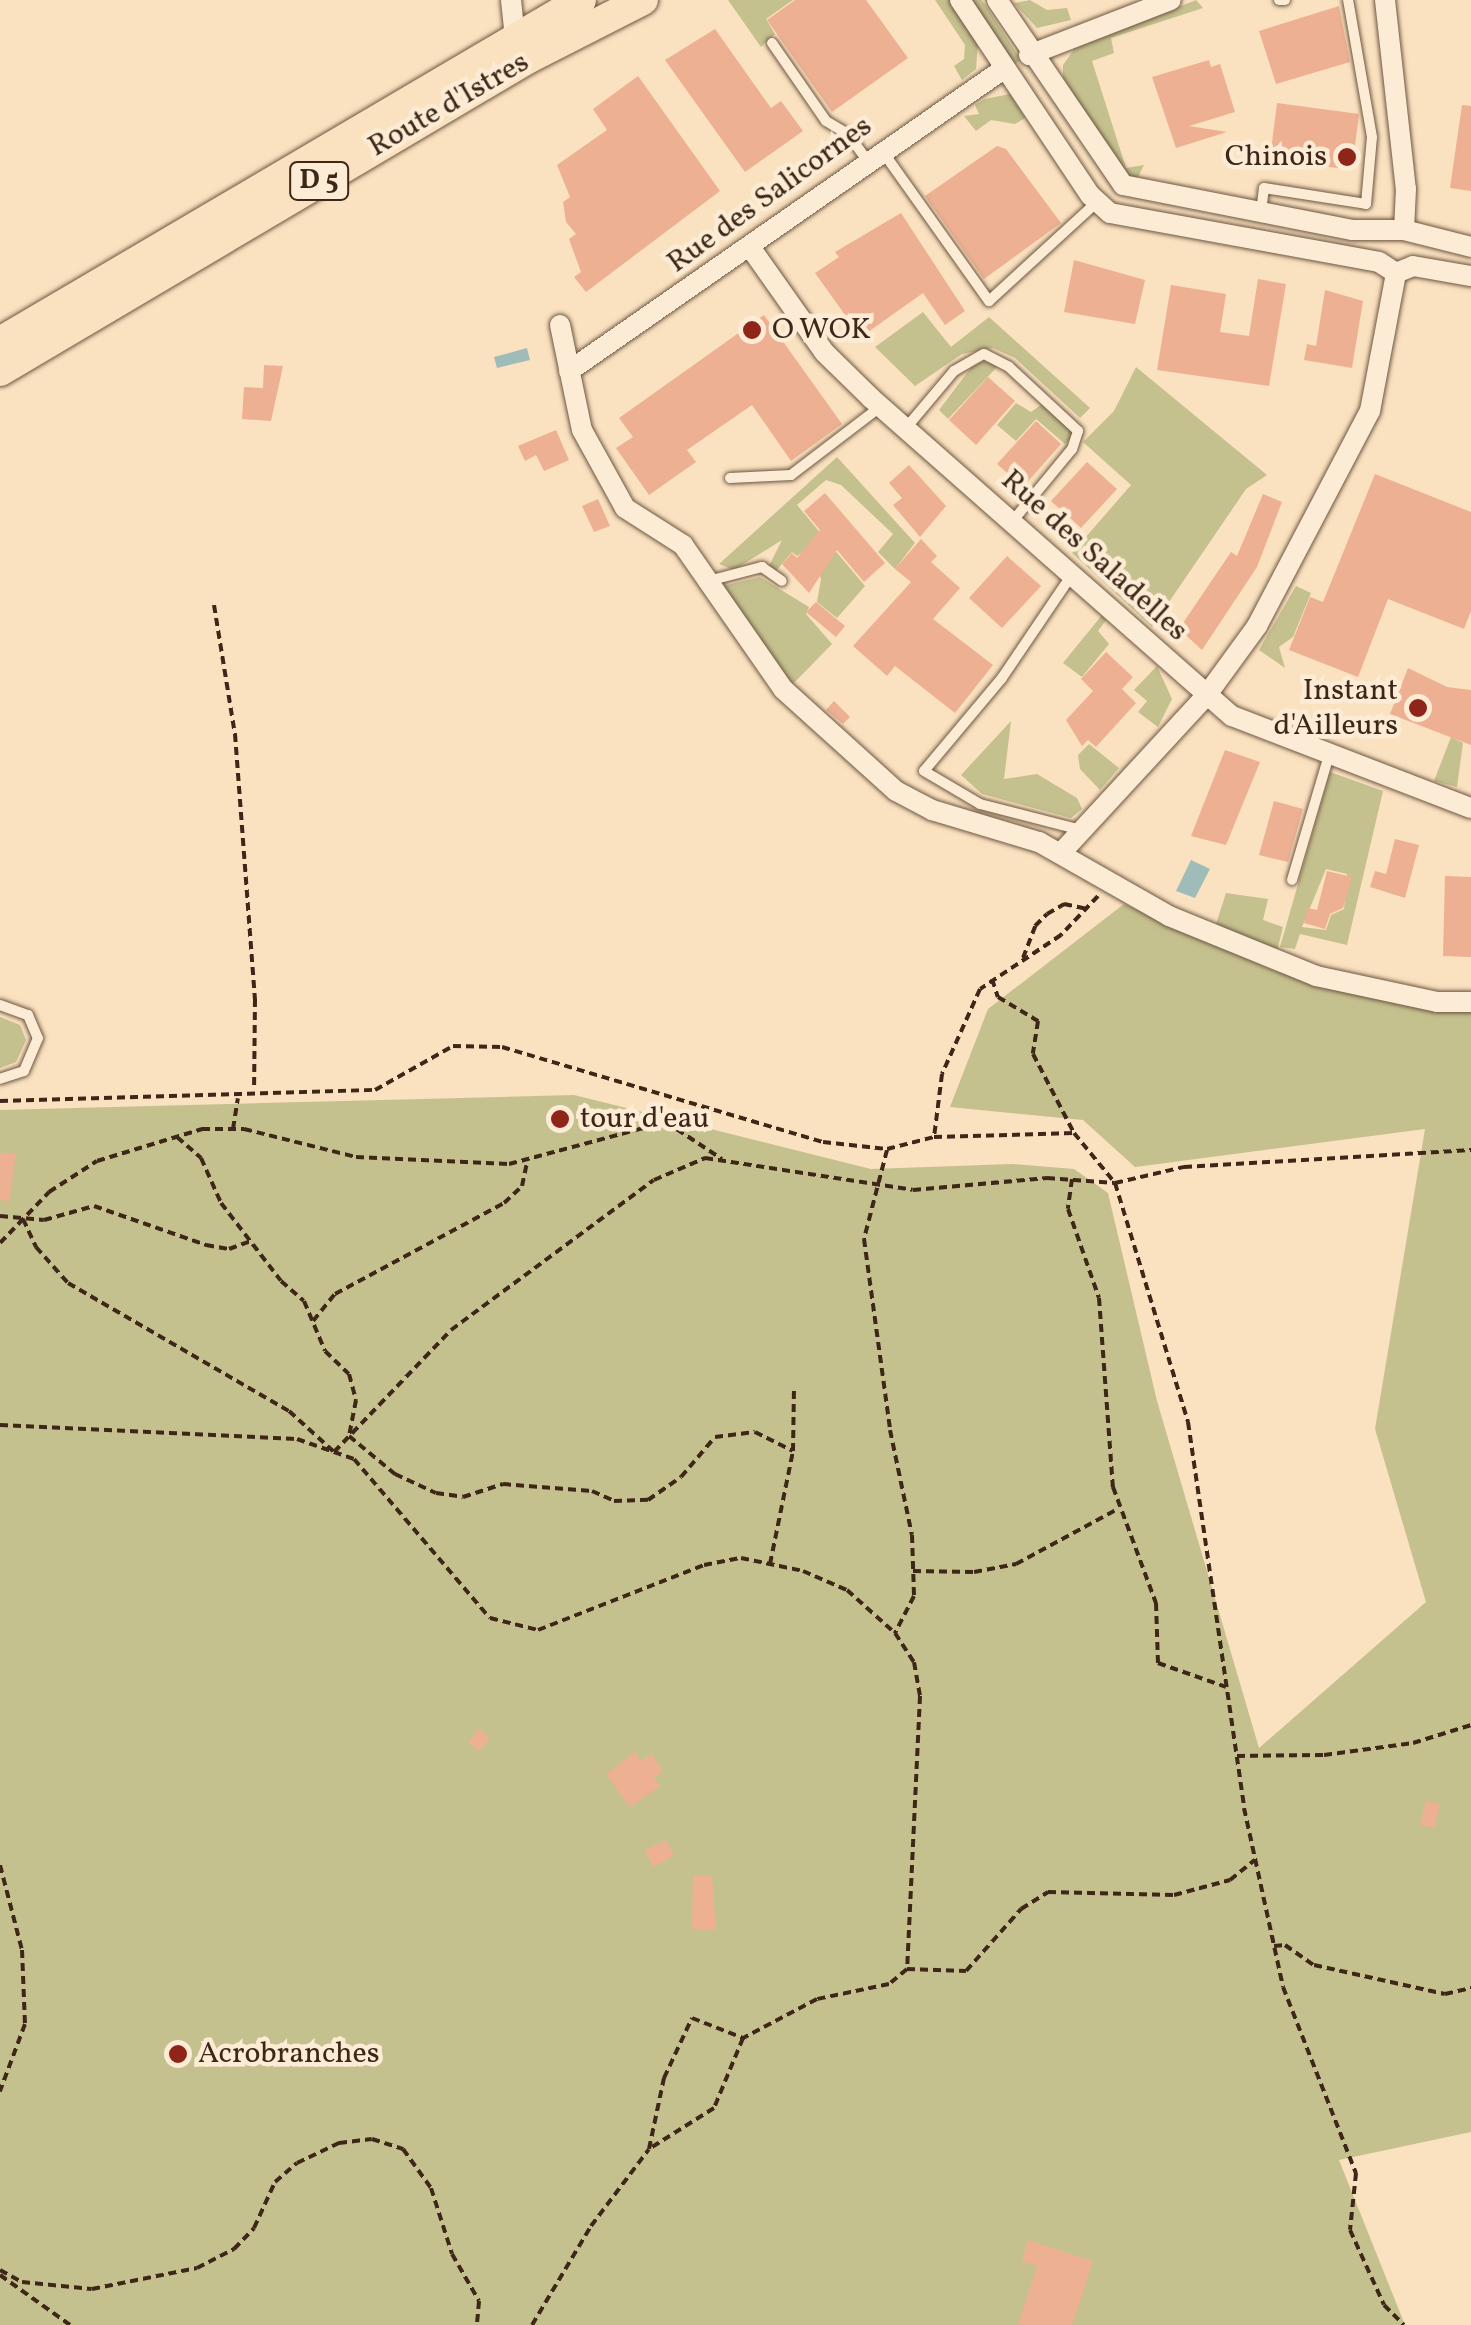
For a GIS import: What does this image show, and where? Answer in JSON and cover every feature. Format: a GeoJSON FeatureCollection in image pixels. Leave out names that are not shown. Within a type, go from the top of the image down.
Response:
{"type":"FeatureCollection","features":[{"type":"Feature","properties":{"kind":"main road","name":"Route d'Istres"},"geometry":{"type":"LineString","coordinates":[[0,342],[581,0]]}},
{"type":"Feature","properties":{"kind":"main road","name":"Route d'Istres"},"geometry":{"type":"LineString","coordinates":[[0,371],[528,58],[644,0]]}},
{"type":"Feature","properties":{"kind":"street"},"geometry":{"type":"LineString","coordinates":[[511,0],[515,37]]}},
{"type":"Feature","properties":{"kind":"street"},"geometry":{"type":"LineString","coordinates":[[960,0],[1096,203],[1129,221],[1396,267],[1471,276]]}},
{"type":"Feature","properties":{"kind":"street"},"geometry":{"type":"LineString","coordinates":[[997,0],[1030,55],[1123,184],[1260,213],[1471,247]]}},
{"type":"Feature","properties":{"kind":"street"},"geometry":{"type":"LineString","coordinates":[[1030,55],[1171,0]]}},
{"type":"Feature","properties":{"kind":"street"},"geometry":{"type":"LineString","coordinates":[[1061,852],[1206,696],[1257,626],[1370,410],[1406,188],[1384,0]]}},
{"type":"Feature","properties":{"kind":"street","name":"Rue des Salicornes"},"geometry":{"type":"LineString","coordinates":[[570,371],[1006,68]]}},
{"type":"Feature","properties":{"kind":"street"},"geometry":{"type":"LineString","coordinates":[[1396,267],[1419,257],[1401,233]]}},
{"type":"Feature","properties":{"kind":"street","name":"Rue des Saladelles"},"geometry":{"type":"LineString","coordinates":[[750,247],[824,352],[1206,696],[1232,716],[1471,808]]}},
{"type":"Feature","properties":{"kind":"street"},"geometry":{"type":"LineString","coordinates":[[560,325],[582,430],[625,508],[682,545],[712,580],[750,650],[783,689],[896,791],[932,810],[1061,852],[1168,916],[1316,976],[1438,1002],[1471,1002]]}},
{"type":"Feature","properties":{"kind":"lane"},"geometry":{"type":"LineString","coordinates":[[1260,213],[1264,188],[1366,204],[1372,137],[1348,0]]}},
{"type":"Feature","properties":{"kind":"lane"},"geometry":{"type":"LineString","coordinates":[[772,42],[826,121],[875,157],[988,300],[1096,203]]}},
{"type":"Feature","properties":{"kind":"lane"},"geometry":{"type":"LineString","coordinates":[[905,428],[954,372],[984,354],[1009,367],[1078,431],[1072,448],[1012,523]]}},
{"type":"Feature","properties":{"kind":"lane"},"geometry":{"type":"LineString","coordinates":[[730,478],[791,474],[880,406]]}},
{"type":"Feature","properties":{"kind":"lane"},"geometry":{"type":"LineString","coordinates":[[712,580],[762,567],[782,581]]}},
{"type":"Feature","properties":{"kind":"lane"},"geometry":{"type":"LineString","coordinates":[[1071,576],[1002,678],[924,771],[980,804],[1081,830]]}},
{"type":"Feature","properties":{"kind":"lane"},"geometry":{"type":"LineString","coordinates":[[1292,880],[1329,755]]}},
{"type":"Feature","properties":{"kind":"lane"},"geometry":{"type":"LineString","coordinates":[[0,1004],[28,1016],[38,1038],[24,1071],[0,1079]]}},
{"type":"Feature","properties":{"kind":"path"},"geometry":{"type":"LineString","coordinates":[[214,605],[235,734],[255,998],[254,1090]]}},
{"type":"Feature","properties":{"kind":"path"},"geometry":{"type":"LineString","coordinates":[[934,1137],[935,1101],[955,1038],[980,989],[1087,910],[1110,883]]}},
{"type":"Feature","properties":{"kind":"path"},"geometry":{"type":"LineString","coordinates":[[1023,958],[1035,926],[1048,914],[1064,904],[1087,910]]}},
{"type":"Feature","properties":{"kind":"path"},"geometry":{"type":"LineString","coordinates":[[992,978],[998,998],[1038,1021],[1032,1054],[1074,1133],[1115,1183],[1188,1422],[1237,1756],[1283,1987],[1356,2174],[1350,2230],[1384,2305],[1404,2325]]}},
{"type":"Feature","properties":{"kind":"path"},"geometry":{"type":"LineString","coordinates":[[0,1101],[122,1102],[254,1090],[375,1090],[454,1046],[502,1048],[707,1113],[824,1142],[888,1148],[934,1137],[1074,1133]]}},
{"type":"Feature","properties":{"kind":"path"},"geometry":{"type":"LineString","coordinates":[[233,1129],[238,1098]]}},
{"type":"Feature","properties":{"kind":"path"},"geometry":{"type":"LineString","coordinates":[[0,1243],[49,1192],[96,1160],[177,1137],[233,1129],[356,1157],[528,1161],[666,1122],[722,1159]]}},
{"type":"Feature","properties":{"kind":"path"},"geometry":{"type":"LineString","coordinates":[[177,1137],[201,1158],[221,1203],[304,1300],[326,1351],[350,1374],[356,1400],[349,1436]]}},
{"type":"Feature","properties":{"kind":"path"},"geometry":{"type":"LineString","coordinates":[[888,1148],[864,1239],[913,1572],[914,1596],[895,1634]]}},
{"type":"Feature","properties":{"kind":"path"},"geometry":{"type":"LineString","coordinates":[[334,1452],[463,1321],[654,1180],[705,1158],[913,1190],[1072,1179],[1115,1183],[1184,1167],[1471,1150]]}},
{"type":"Feature","properties":{"kind":"path"},"geometry":{"type":"LineString","coordinates":[[313,1321],[336,1294],[504,1203],[522,1186],[528,1161]]}},
{"type":"Feature","properties":{"kind":"path"},"geometry":{"type":"LineString","coordinates":[[1072,1179],[1068,1209],[1099,1298],[1113,1487],[1156,1603],[1158,1663],[1227,1688]]}},
{"type":"Feature","properties":{"kind":"path"},"geometry":{"type":"LineString","coordinates":[[0,1216],[23,1219],[94,1206],[206,1245],[229,1249],[250,1241]]}},
{"type":"Feature","properties":{"kind":"path"},"geometry":{"type":"LineString","coordinates":[[23,1219],[36,1247],[68,1282],[289,1411],[334,1452]]}},
{"type":"Feature","properties":{"kind":"path"},"geometry":{"type":"LineString","coordinates":[[770,1564],[794,1451],[794,1386]]}},
{"type":"Feature","properties":{"kind":"path"},"geometry":{"type":"LineString","coordinates":[[0,1425],[297,1439],[354,1459],[490,1618],[538,1630],[704,1565],[741,1558],[846,1590],[895,1634],[914,1662],[920,1696],[906,1969]]}},
{"type":"Feature","properties":{"kind":"path"},"geometry":{"type":"LineString","coordinates":[[349,1436],[395,1474],[436,1493],[463,1497],[503,1484],[592,1492],[614,1502],[648,1500],[682,1477],[715,1437],[755,1432],[794,1451]]}},
{"type":"Feature","properties":{"kind":"path"},"geometry":{"type":"LineString","coordinates":[[913,1572],[974,1572],[1016,1564],[1116,1510]]}},
{"type":"Feature","properties":{"kind":"path"},"geometry":{"type":"LineString","coordinates":[[1237,1756],[1324,1755],[1413,1744],[1471,1725]]}},
{"type":"Feature","properties":{"kind":"path"},"geometry":{"type":"LineString","coordinates":[[532,2325],[591,2226],[649,2149],[714,2108],[743,2038],[817,1999],[888,1984],[906,1969],[966,1971],[1022,1909],[1048,1892],[1174,1895],[1230,1880],[1255,1860]]}},
{"type":"Feature","properties":{"kind":"path"},"geometry":{"type":"LineString","coordinates":[[0,1865],[22,1950],[24,2024],[0,2091]]}},
{"type":"Feature","properties":{"kind":"path"},"geometry":{"type":"LineString","coordinates":[[1274,1946],[1285,1945],[1314,1966],[1445,1994],[1471,1988]]}},
{"type":"Feature","properties":{"kind":"path"},"geometry":{"type":"LineString","coordinates":[[649,2149],[664,2078],[692,2018],[743,2038]]}},
{"type":"Feature","properties":{"kind":"path"},"geometry":{"type":"LineString","coordinates":[[2,2274],[92,2289],[197,2268],[234,2249],[254,2228],[276,2182],[296,2162],[339,2143],[372,2139],[403,2149],[431,2188],[452,2254],[479,2301],[477,2325]]}},
{"type":"Feature","properties":{"kind":"path"},"geometry":{"type":"LineString","coordinates":[[2,2274],[70,2325]]}},
{"type":"Feature","properties":{"kind":"shaded area"},"geometry":{"type":"Polygon","coordinates":[[[728,0],[793,0],[766,19],[775,34],[761,47],[728,0]]]}},
{"type":"Feature","properties":{"kind":"shaded area"},"geometry":{"type":"Polygon","coordinates":[[[935,0],[951,0],[978,41],[976,69],[962,80],[954,66],[964,59],[965,45],[935,0]]]}},
{"type":"Feature","properties":{"kind":"shaded area"},"geometry":{"type":"Polygon","coordinates":[[[970,0],[982,0],[1021,60],[1012,66],[970,0]]]}},
{"type":"Feature","properties":{"kind":"shaded area"},"geometry":{"type":"Polygon","coordinates":[[[1030,0],[1047,10],[1067,8],[1071,20],[1037,28],[1014,3],[1030,0]]]}},
{"type":"Feature","properties":{"kind":"shaded area"},"geometry":{"type":"Polygon","coordinates":[[[1196,0],[1203,8],[1111,38],[1114,53],[1092,61],[1126,168],[1144,165],[1136,181],[1122,171],[1063,77],[1063,65],[1075,48],[1196,0]]]}},
{"type":"Feature","properties":{"kind":"shaded area"},"geometry":{"type":"Polygon","coordinates":[[[1010,94],[1025,118],[1015,124],[991,120],[976,131],[964,116],[979,114],[975,105],[985,99],[1010,94]]]}},
{"type":"Feature","properties":{"kind":"shaded area"},"geometry":{"type":"Polygon","coordinates":[[[923,312],[951,347],[989,317],[1090,408],[1080,418],[1015,358],[993,348],[962,354],[915,386],[875,347],[923,312]]]}},
{"type":"Feature","properties":{"kind":"shaded area"},"geometry":{"type":"Polygon","coordinates":[[[988,360],[997,367],[948,419],[939,410],[973,365],[988,360]]]}},
{"type":"Feature","properties":{"kind":"shaded area"},"geometry":{"type":"Polygon","coordinates":[[[1136,367],[1267,475],[1246,489],[1152,627],[1072,553],[1131,485],[1083,442],[1114,411],[1136,367]]]}},
{"type":"Feature","properties":{"kind":"shaded area"},"geometry":{"type":"Polygon","coordinates":[[[1016,403],[1031,412],[1042,404],[1075,434],[1065,444],[1036,419],[1016,441],[997,425],[1016,403]]]}},
{"type":"Feature","properties":{"kind":"shaded area"},"geometry":{"type":"Polygon","coordinates":[[[837,457],[915,543],[895,569],[878,552],[893,534],[841,485],[826,480],[797,505],[865,586],[837,618],[817,602],[821,579],[808,548],[797,556],[792,552],[776,571],[769,566],[782,540],[734,570],[719,564],[837,457]]]}},
{"type":"Feature","properties":{"kind":"shaded area"},"geometry":{"type":"Polygon","coordinates":[[[760,577],[809,607],[806,614],[832,644],[791,686],[723,586],[760,577]]]}},
{"type":"Feature","properties":{"kind":"shaded area"},"geometry":{"type":"Polygon","coordinates":[[[1296,586],[1311,593],[1293,637],[1279,647],[1285,668],[1259,650],[1296,586]]]}},
{"type":"Feature","properties":{"kind":"shaded area"},"geometry":{"type":"Polygon","coordinates":[[[1102,615],[1106,620],[1098,631],[1109,644],[1082,677],[1063,663],[1102,615]]]}},
{"type":"Feature","properties":{"kind":"shaded area"},"geometry":{"type":"Polygon","coordinates":[[[1157,666],[1172,699],[1158,727],[1138,712],[1147,701],[1134,690],[1157,666]]]}},
{"type":"Feature","properties":{"kind":"shaded area"},"geometry":{"type":"Polygon","coordinates":[[[1011,721],[1004,779],[1037,774],[1077,798],[1082,809],[1071,818],[982,794],[961,775],[1011,721]]]}},
{"type":"Feature","properties":{"kind":"shaded area"},"geometry":{"type":"Polygon","coordinates":[[[1451,737],[1463,743],[1457,787],[1434,781],[1451,737]]]}},
{"type":"Feature","properties":{"kind":"shaded area"},"geometry":{"type":"Polygon","coordinates":[[[1089,744],[1119,768],[1100,790],[1080,769],[1078,755],[1089,744]]]}},
{"type":"Feature","properties":{"kind":"shaded area"},"geometry":{"type":"Polygon","coordinates":[[[1330,772],[1383,791],[1347,945],[1300,934],[1295,949],[1280,947],[1330,772]],[[1326,869],[1302,927],[1326,930],[1331,915],[1344,909],[1347,874],[1326,869]]]}},
{"type":"Feature","properties":{"kind":"shaded area"},"geometry":{"type":"Polygon","coordinates":[[[1226,893],[1268,899],[1263,920],[1283,927],[1277,951],[1215,927],[1226,893]]]}},
{"type":"Feature","properties":{"kind":"shaded area"},"geometry":{"type":"Polygon","coordinates":[[[1124,904],[1275,971],[1419,1008],[1471,1008],[1471,2132],[1339,2160],[1405,2325],[0,2325],[0,1110],[574,1095],[871,1169],[1012,1164],[1074,1169],[1108,1193],[1157,1401],[1259,1748],[1426,1602],[1375,1429],[1425,1129],[1135,1167],[1083,1120],[950,1107],[988,1009],[1124,904]]]}},
{"type":"Feature","properties":{"kind":"shaded area"},"geometry":{"type":"Polygon","coordinates":[[[0,1017],[20,1025],[26,1040],[16,1062],[0,1068],[0,1017]]]}},
{"type":"Feature","properties":{"kind":"water"},"geometry":{"type":"Polygon","coordinates":[[[527,348],[530,360],[497,368],[494,357],[527,348]]]}},
{"type":"Feature","properties":{"kind":"water"},"geometry":{"type":"Polygon","coordinates":[[[1191,860],[1210,869],[1195,898],[1176,891],[1191,860]]]}},
{"type":"Feature","properties":{"kind":"building"},"geometry":{"type":"Polygon","coordinates":[[[795,0],[866,0],[908,58],[832,112],[767,20],[795,0]]]}},
{"type":"Feature","properties":{"kind":"building"},"geometry":{"type":"Polygon","coordinates":[[[1339,6],[1350,62],[1276,84],[1259,31],[1339,6]]]}},
{"type":"Feature","properties":{"kind":"building"},"geometry":{"type":"Polygon","coordinates":[[[715,29],[771,108],[781,101],[803,131],[745,172],[665,60],[715,29]]]}},
{"type":"Feature","properties":{"kind":"building"},"geometry":{"type":"Polygon","coordinates":[[[1209,60],[1211,67],[1220,64],[1235,112],[1189,126],[1227,132],[1176,148],[1152,77],[1209,60]]]}},
{"type":"Feature","properties":{"kind":"building"},"geometry":{"type":"Polygon","coordinates":[[[638,76],[720,191],[586,292],[574,277],[581,272],[569,239],[576,234],[566,222],[563,202],[570,197],[557,165],[607,130],[593,109],[638,76]]]}},
{"type":"Feature","properties":{"kind":"building"},"geometry":{"type":"Polygon","coordinates":[[[1277,103],[1359,114],[1352,170],[1270,159],[1277,103]]]}},
{"type":"Feature","properties":{"kind":"building"},"geometry":{"type":"Polygon","coordinates":[[[1462,105],[1471,106],[1471,191],[1450,188],[1462,105]]]}},
{"type":"Feature","properties":{"kind":"building"},"geometry":{"type":"Polygon","coordinates":[[[997,146],[1006,149],[1061,223],[984,279],[925,196],[997,146]]]}},
{"type":"Feature","properties":{"kind":"building"},"geometry":{"type":"Polygon","coordinates":[[[901,213],[965,311],[945,325],[923,293],[861,337],[815,273],[839,257],[835,252],[901,213]]]}},
{"type":"Feature","properties":{"kind":"building"},"geometry":{"type":"Polygon","coordinates":[[[1074,260],[1145,280],[1135,324],[1064,312],[1074,260]]]}},
{"type":"Feature","properties":{"kind":"building"},"geometry":{"type":"Polygon","coordinates":[[[1258,279],[1286,284],[1269,386],[1157,370],[1171,285],[1226,294],[1220,332],[1249,336],[1258,279]]]}},
{"type":"Feature","properties":{"kind":"building"},"geometry":{"type":"Polygon","coordinates":[[[1325,290],[1363,301],[1352,368],[1304,360],[1307,344],[1316,346],[1325,290]]]}},
{"type":"Feature","properties":{"kind":"building"},"geometry":{"type":"Polygon","coordinates":[[[764,315],[842,424],[791,461],[752,405],[687,450],[696,462],[649,495],[616,448],[633,437],[619,418],[764,315]]]}},
{"type":"Feature","properties":{"kind":"building"},"geometry":{"type":"Polygon","coordinates":[[[264,365],[283,366],[271,421],[242,419],[244,387],[263,388],[264,365]]]}},
{"type":"Feature","properties":{"kind":"building"},"geometry":{"type":"Polygon","coordinates":[[[988,377],[1015,401],[976,445],[949,420],[988,377]]]}},
{"type":"Feature","properties":{"kind":"building"},"geometry":{"type":"Polygon","coordinates":[[[1036,421],[1061,444],[1023,487],[997,464],[1036,421]]]}},
{"type":"Feature","properties":{"kind":"building"},"geometry":{"type":"Polygon","coordinates":[[[556,430],[569,460],[544,471],[536,455],[525,461],[518,446],[556,430]]]}},
{"type":"Feature","properties":{"kind":"building"},"geometry":{"type":"Polygon","coordinates":[[[1087,462],[1117,489],[1081,528],[1051,501],[1087,462]]]}},
{"type":"Feature","properties":{"kind":"building"},"geometry":{"type":"Polygon","coordinates":[[[909,465],[946,506],[920,537],[893,505],[902,498],[889,483],[909,465]]]}},
{"type":"Feature","properties":{"kind":"building"},"geometry":{"type":"Polygon","coordinates":[[[1375,474],[1471,512],[1471,611],[1464,629],[1388,599],[1358,677],[1289,650],[1310,597],[1323,602],[1375,474]]]}},
{"type":"Feature","properties":{"kind":"building"},"geometry":{"type":"Polygon","coordinates":[[[825,493],[885,563],[864,582],[837,550],[809,593],[782,564],[792,553],[797,558],[820,530],[804,511],[825,493]]]}},
{"type":"Feature","properties":{"kind":"building"},"geometry":{"type":"Polygon","coordinates":[[[1263,494],[1282,502],[1257,567],[1202,650],[1179,629],[1231,552],[1237,556],[1263,494]]]}},
{"type":"Feature","properties":{"kind":"building"},"geometry":{"type":"Polygon","coordinates":[[[598,499],[610,526],[594,532],[582,506],[598,499]]]}},
{"type":"Feature","properties":{"kind":"building"},"geometry":{"type":"Polygon","coordinates":[[[921,539],[937,556],[931,562],[960,588],[933,619],[993,665],[955,713],[895,666],[887,676],[853,646],[911,582],[895,569],[921,539]]]}},
{"type":"Feature","properties":{"kind":"building"},"geometry":{"type":"Polygon","coordinates":[[[1007,556],[1041,586],[1002,628],[969,598],[1007,556]]]}},
{"type":"Feature","properties":{"kind":"building"},"geometry":{"type":"Polygon","coordinates":[[[816,602],[845,626],[836,637],[806,612],[816,602]]]}},
{"type":"Feature","properties":{"kind":"building"},"geometry":{"type":"Polygon","coordinates":[[[1106,652],[1133,677],[1122,689],[1136,703],[1096,747],[1088,740],[1082,746],[1066,720],[1093,691],[1081,679],[1106,652]]]}},
{"type":"Feature","properties":{"kind":"building"},"geometry":{"type":"Polygon","coordinates":[[[1408,668],[1447,687],[1471,690],[1471,745],[1390,714],[1408,668]]]}},
{"type":"Feature","properties":{"kind":"building"},"geometry":{"type":"Polygon","coordinates":[[[834,701],[850,717],[843,724],[826,710],[834,701]]]}},
{"type":"Feature","properties":{"kind":"building"},"geometry":{"type":"Polygon","coordinates":[[[1225,750],[1260,762],[1226,845],[1191,836],[1225,750]]]}},
{"type":"Feature","properties":{"kind":"building"},"geometry":{"type":"Polygon","coordinates":[[[1274,801],[1303,809],[1288,862],[1259,855],[1274,801]]]}},
{"type":"Feature","properties":{"kind":"building"},"geometry":{"type":"Polygon","coordinates":[[[1395,839],[1419,845],[1405,898],[1370,887],[1375,871],[1386,874],[1395,839]]]}},
{"type":"Feature","properties":{"kind":"building"},"geometry":{"type":"Polygon","coordinates":[[[1327,871],[1352,877],[1343,908],[1330,914],[1325,929],[1304,923],[1308,908],[1317,910],[1327,871]]]}},
{"type":"Feature","properties":{"kind":"building"},"geometry":{"type":"Polygon","coordinates":[[[1445,876],[1471,877],[1471,957],[1443,956],[1445,876]]]}},
{"type":"Feature","properties":{"kind":"building"},"geometry":{"type":"Polygon","coordinates":[[[0,1153],[16,1154],[9,1201],[0,1200],[0,1153]]]}},
{"type":"Feature","properties":{"kind":"building"},"geometry":{"type":"Polygon","coordinates":[[[479,1729],[490,1738],[479,1751],[468,1742],[479,1729]]]}},
{"type":"Feature","properties":{"kind":"building"},"geometry":{"type":"Polygon","coordinates":[[[635,1752],[641,1761],[651,1754],[663,1771],[654,1778],[660,1786],[630,1807],[606,1774],[635,1752]]]}},
{"type":"Feature","properties":{"kind":"building"},"geometry":{"type":"Polygon","coordinates":[[[1426,1801],[1440,1805],[1434,1828],[1420,1825],[1426,1801]]]}},
{"type":"Feature","properties":{"kind":"building"},"geometry":{"type":"Polygon","coordinates":[[[666,1840],[674,1856],[653,1867],[645,1850],[666,1840]]]}},
{"type":"Feature","properties":{"kind":"building"},"geometry":{"type":"Polygon","coordinates":[[[693,1875],[712,1876],[716,1930],[692,1929],[693,1875]]]}},
{"type":"Feature","properties":{"kind":"building"},"geometry":{"type":"Polygon","coordinates":[[[1028,2240],[1093,2261],[1072,2325],[1018,2325],[1037,2266],[1022,2261],[1028,2240]]]}},
{"type":"Feature","properties":{"kind":"place","name":"Chinois"},"geometry":{"type":"Point","coordinates":[1347,157]}},
{"type":"Feature","properties":{"kind":"place","name":"O WOK"},"geometry":{"type":"Point","coordinates":[752,330]}},
{"type":"Feature","properties":{"kind":"place","name":"Instant d'Ailleurs"},"geometry":{"type":"Point","coordinates":[1418,708]}},
{"type":"Feature","properties":{"kind":"place","name":"tour d'eau"},"geometry":{"type":"Point","coordinates":[560,1119]}},
{"type":"Feature","properties":{"kind":"place","name":"Acrobranches"},"geometry":{"type":"Point","coordinates":[178,2054]}}]}
